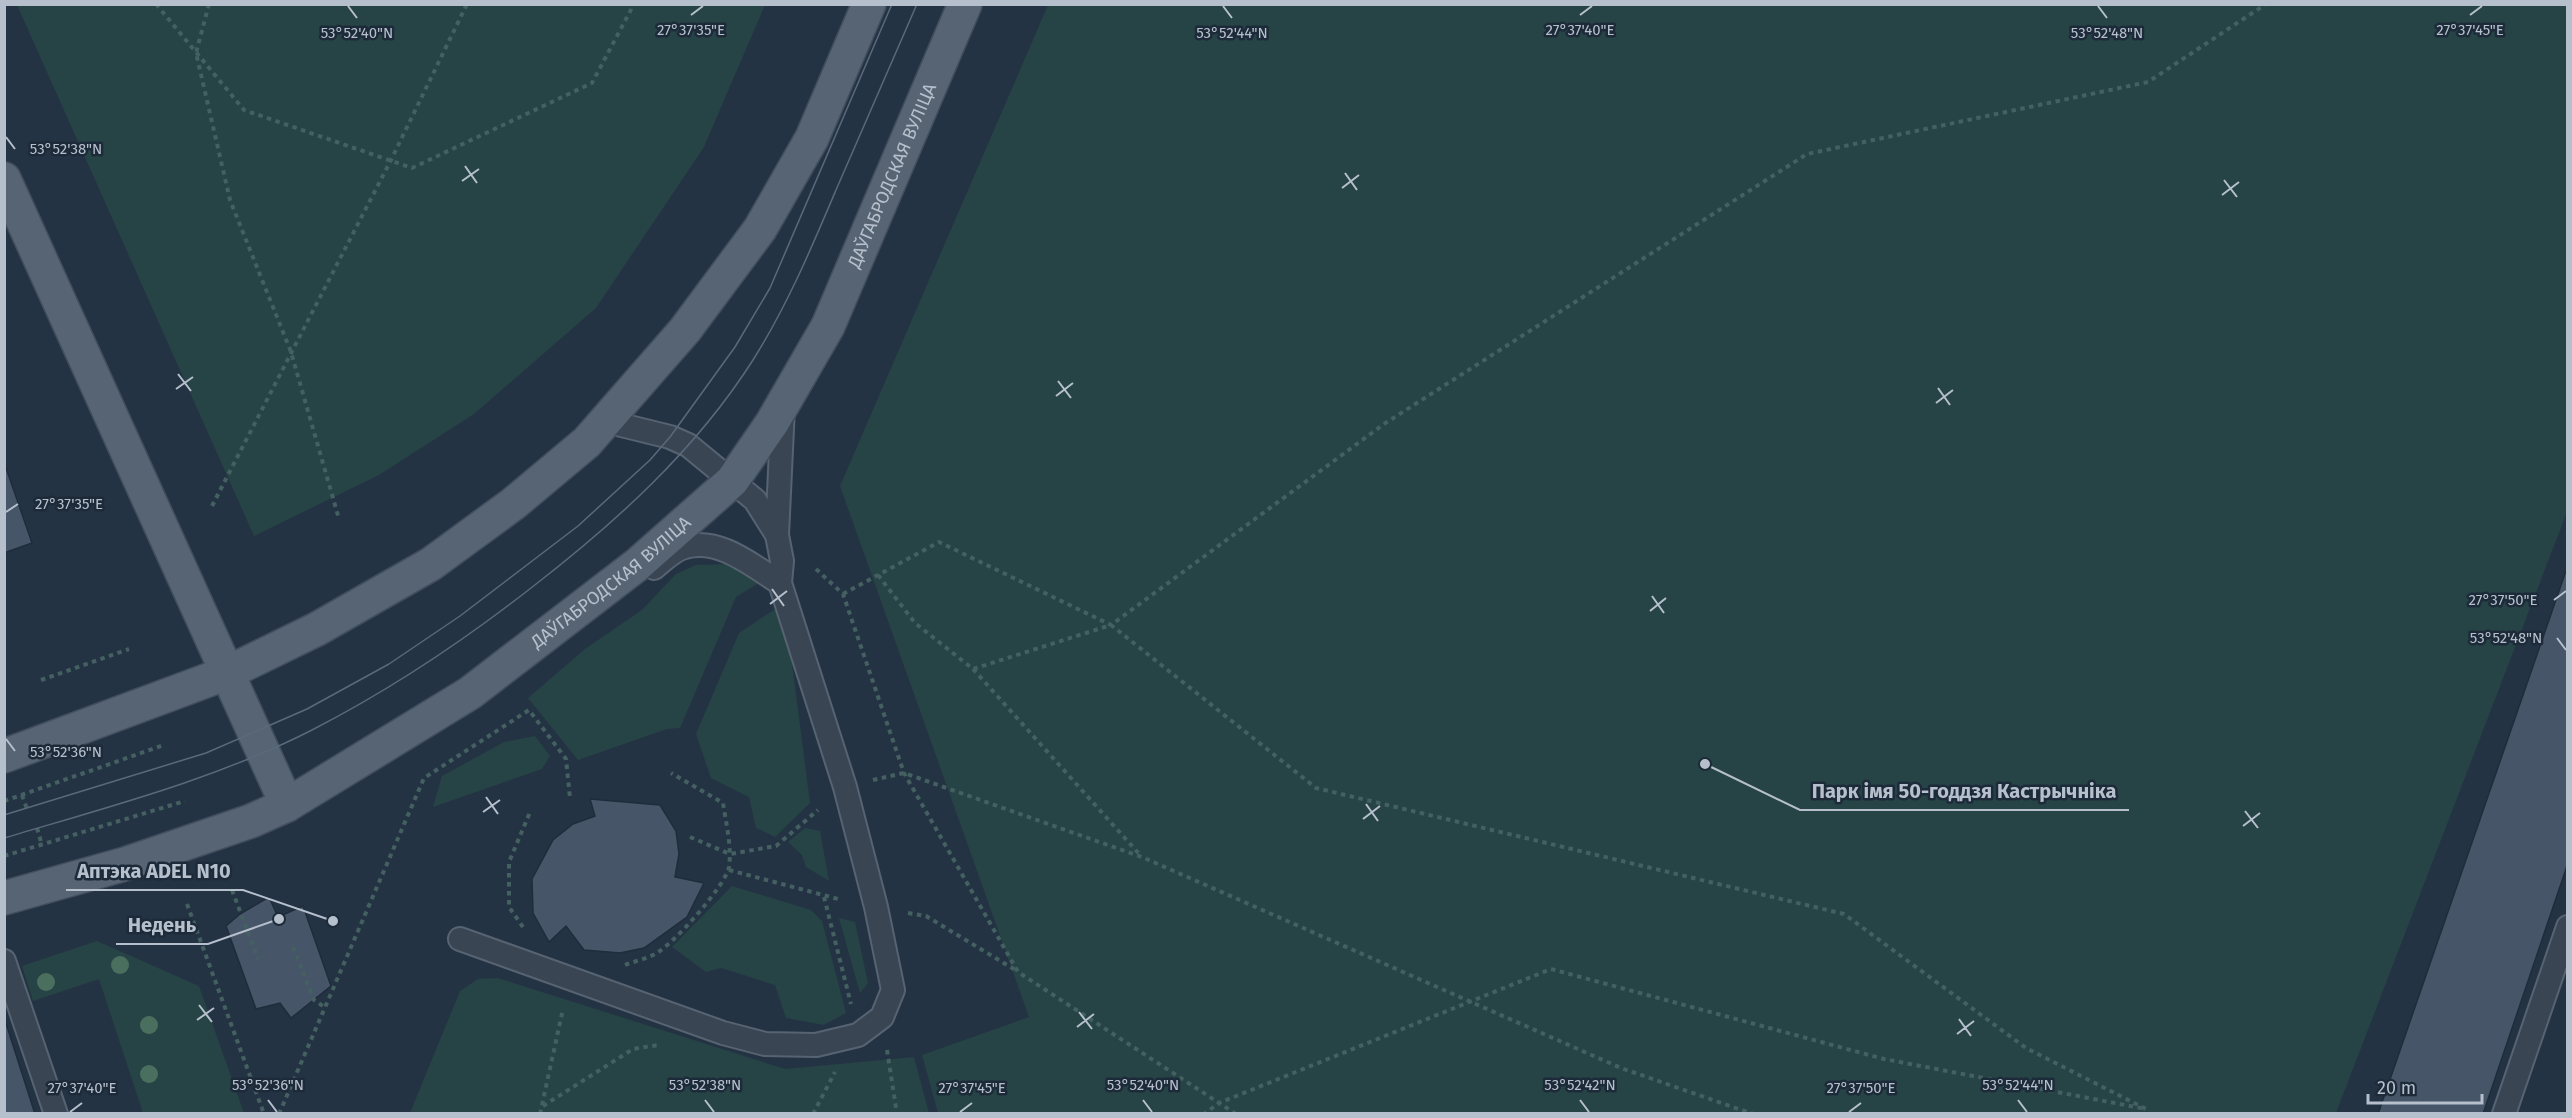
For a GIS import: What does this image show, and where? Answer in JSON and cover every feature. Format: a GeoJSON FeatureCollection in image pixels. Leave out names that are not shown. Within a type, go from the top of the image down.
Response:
{"type":"FeatureCollection","features":[{"type":"Feature","properties":{"kind":"main road"},"geometry":{"type":"LineString","coordinates":[[4,756],[58,738],[227,673],[317,629],[431,564],[513,504],[587,442],[685,330],[760,229],[812,138],[869,4]]}},
{"type":"Feature","properties":{"kind":"main road","name":"ДАЎГАБРОДСКАЯ ВУЛІЦА"},"geometry":{"type":"LineString","coordinates":[[4,898],[125,864],[251,821],[287,805],[470,693],[638,564],[732,481],[783,403],[828,326],[965,4]]}},
{"type":"Feature","properties":{"kind":"main road"},"geometry":{"type":"LineString","coordinates":[[4,179],[287,805]]}},
{"type":"Feature","properties":{"kind":"lane"},"geometry":{"type":"LineString","coordinates":[[460,939],[569,976],[723,1033],[765,1044],[816,1045],[827,1043],[858,1035],[882,1017],[893,990],[876,907],[845,787],[780,583],[782,561],[777,535],[783,403]]}},
{"type":"Feature","properties":{"kind":"lane"},"geometry":{"type":"LineString","coordinates":[[605,421],[670,437],[688,445],[754,500],[777,535]]}},
{"type":"Feature","properties":{"kind":"lane"},"geometry":{"type":"LineString","coordinates":[[588,604],[627,591],[672,553],[686,546],[709,546],[736,554],[780,583]]}},
{"type":"Feature","properties":{"kind":"lane"},"geometry":{"type":"LineString","coordinates":[[2504,1113],[2568,927]]}},
{"type":"Feature","properties":{"kind":"lane"},"geometry":{"type":"LineString","coordinates":[[4,961],[56,1113]]}},
{"type":"Feature","properties":{"kind":"path"},"geometry":{"type":"LineString","coordinates":[[156,4],[244,110],[412,168],[592,83],[634,4]]}},
{"type":"Feature","properties":{"kind":"path"},"geometry":{"type":"LineString","coordinates":[[209,4],[196,53],[230,200],[291,352],[339,519]]}},
{"type":"Feature","properties":{"kind":"path"},"geometry":{"type":"LineString","coordinates":[[212,506],[391,160],[467,4]]}},
{"type":"Feature","properties":{"kind":"path"},"geometry":{"type":"LineString","coordinates":[[973,669],[1111,625],[1384,424],[1807,154],[2148,82],[2266,4]]}},
{"type":"Feature","properties":{"kind":"path"},"geometry":{"type":"LineString","coordinates":[[843,594],[939,542],[1111,625],[1316,788],[1844,914],[2026,1048],[2146,1109],[1884,1059],[1551,969],[1469,1000],[1219,1103],[1204,1113]]}},
{"type":"Feature","properties":{"kind":"path"},"geometry":{"type":"LineString","coordinates":[[816,569],[843,594],[904,772],[1018,972],[1236,1113]]}},
{"type":"Feature","properties":{"kind":"path"},"geometry":{"type":"LineString","coordinates":[[878,575],[915,623],[973,669],[1142,857]]}},
{"type":"Feature","properties":{"kind":"path"},"geometry":{"type":"LineString","coordinates":[[41,680],[129,649]]}},
{"type":"Feature","properties":{"kind":"path"},"geometry":{"type":"LineString","coordinates":[[279,1113],[424,778],[529,710],[566,759],[570,798]]}},
{"type":"Feature","properties":{"kind":"path"},"geometry":{"type":"LineString","coordinates":[[4,801],[164,745]]}},
{"type":"Feature","properties":{"kind":"path"},"geometry":{"type":"LineString","coordinates":[[690,837],[730,854],[776,846],[845,787],[904,772],[1142,857],[1621,1068],[1753,1113]]}},
{"type":"Feature","properties":{"kind":"path"},"geometry":{"type":"LineString","coordinates":[[621,966],[655,955],[672,942],[693,920],[729,870],[730,854],[723,803],[671,773]]}},
{"type":"Feature","properties":{"kind":"path"},"geometry":{"type":"LineString","coordinates":[[22,795],[27,809]]}},
{"type":"Feature","properties":{"kind":"path"},"geometry":{"type":"LineString","coordinates":[[4,856],[185,801]]}},
{"type":"Feature","properties":{"kind":"path"},"geometry":{"type":"LineString","coordinates":[[528,934],[509,907],[510,862],[531,810]]}},
{"type":"Feature","properties":{"kind":"path"},"geometry":{"type":"LineString","coordinates":[[37,828],[42,845]]}},
{"type":"Feature","properties":{"kind":"path"},"geometry":{"type":"LineString","coordinates":[[232,890],[258,959]]}},
{"type":"Feature","properties":{"kind":"path"},"geometry":{"type":"LineString","coordinates":[[187,904],[264,1113]]}},
{"type":"Feature","properties":{"kind":"path"},"geometry":{"type":"LineString","coordinates":[[292,947],[314,1000],[326,1008]]}},
{"type":"Feature","properties":{"kind":"path"},"geometry":{"type":"LineString","coordinates":[[540,1113],[569,976]]}},
{"type":"Feature","properties":{"kind":"path"},"geometry":{"type":"LineString","coordinates":[[882,1017],[897,1113]]}},
{"type":"Feature","properties":{"kind":"path"},"geometry":{"type":"LineString","coordinates":[[543,1106],[633,1049],[667,1043]]}},
{"type":"Feature","properties":{"kind":"green space"},"geometry":{"type":"Polygon","coordinates":[[[17,5],[765,5],[704,147],[596,308],[474,414],[379,475],[254,536],[17,5]]]}},
{"type":"Feature","properties":{"kind":"green space"},"geometry":{"type":"Polygon","coordinates":[[[1048,5],[2567,5],[2567,512],[2336,1113],[938,1113],[922,1055],[1029,1017],[840,486],[1048,5]]]}},
{"type":"Feature","properties":{"kind":"green space"},"geometry":{"type":"Polygon","coordinates":[[[729,564],[762,581],[736,597],[680,728],[667,729],[578,760],[528,698],[585,649],[642,610],[676,574],[696,565],[729,564]]]}},
{"type":"Feature","properties":{"kind":"green space"},"geometry":{"type":"Polygon","coordinates":[[[778,607],[789,640],[810,803],[775,837],[756,828],[749,797],[711,778],[696,734],[739,633],[778,607]]]}},
{"type":"Feature","properties":{"kind":"green space"},"geometry":{"type":"Polygon","coordinates":[[[535,736],[550,756],[542,769],[433,807],[442,776],[504,742],[535,736]]]}},
{"type":"Feature","properties":{"kind":"green space"},"geometry":{"type":"Polygon","coordinates":[[[805,828],[820,831],[829,881],[806,867],[802,855],[788,842],[805,828]]]}},
{"type":"Feature","properties":{"kind":"green space"},"geometry":{"type":"Polygon","coordinates":[[[732,886],[811,910],[822,921],[846,1013],[824,1025],[786,1018],[775,985],[721,968],[706,972],[672,947],[732,886]]]}},
{"type":"Feature","properties":{"kind":"green space"},"geometry":{"type":"Polygon","coordinates":[[[839,918],[855,922],[868,983],[860,993],[839,918]]]}},
{"type":"Feature","properties":{"kind":"green space"},"geometry":{"type":"Polygon","coordinates":[[[97,941],[199,986],[244,1113],[143,1113],[99,979],[33,1001],[22,966],[97,941]]]}},
{"type":"Feature","properties":{"kind":"green space"},"geometry":{"type":"Polygon","coordinates":[[[498,978],[785,1069],[914,1057],[929,1113],[410,1113],[460,991],[478,979],[498,978]]]}},
{"type":"Feature","properties":{"kind":"building"},"geometry":{"type":"Polygon","coordinates":[[[4,462],[32,543],[4,553],[4,462]]]}},
{"type":"Feature","properties":{"kind":"building"},"geometry":{"type":"Polygon","coordinates":[[[2568,565],[2568,863],[2483,1114],[2378,1114],[2568,565]]]}},
{"type":"Feature","properties":{"kind":"building"},"geometry":{"type":"Polygon","coordinates":[[[590,799],[660,805],[676,831],[679,854],[675,877],[704,883],[687,917],[644,948],[620,953],[584,950],[566,926],[549,942],[533,913],[532,879],[553,840],[573,824],[595,816],[590,799]]]}},
{"type":"Feature","properties":{"kind":"building"},"geometry":{"type":"Polygon","coordinates":[[[269,897],[278,917],[303,906],[331,986],[291,1018],[280,1003],[256,1009],[226,926],[240,914],[269,897]]]}},
{"type":"Feature","properties":{"kind":"building"},"geometry":{"type":"Polygon","coordinates":[[[4,1017],[35,1114],[4,1114],[4,1017]]]}},
{"type":"Feature","properties":{"kind":"tram line"},"geometry":{"type":"LineString","coordinates":[[4,815],[206,753],[307,709],[389,664],[460,616],[578,526],[650,460],[670,437],[735,347],[770,288],[892,4]]}},
{"type":"Feature","properties":{"kind":"tram line"},"geometry":{"type":"LineString","coordinates":[[4,838],[200,778],[275,747],[341,715],[397,682],[479,627],[562,563],[623,511],[652,484],[706,425],[765,340],[808,255],[917,4]]}},
{"type":"Feature","properties":{"kind":"place","name":"Парк імя 50-годдзя Кастрычніка"},"geometry":{"type":"Point","coordinates":[1705,764]}},
{"type":"Feature","properties":{"kind":"place","name":"Недень"},"geometry":{"type":"Point","coordinates":[279,919]}},
{"type":"Feature","properties":{"kind":"place","name":"Аптэка ADEL N10"},"geometry":{"type":"Point","coordinates":[333,921]}}]}
